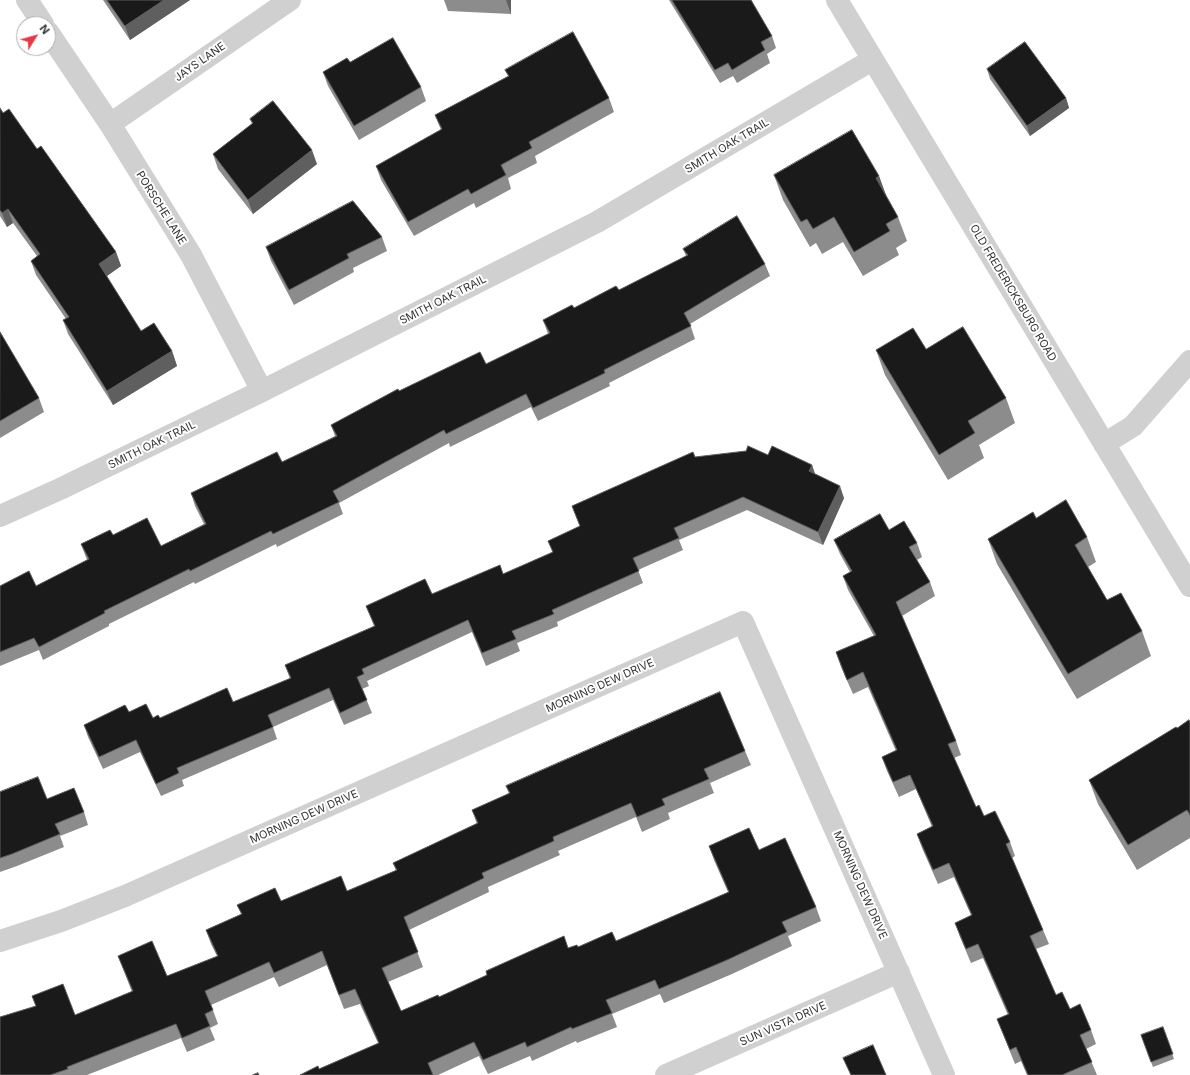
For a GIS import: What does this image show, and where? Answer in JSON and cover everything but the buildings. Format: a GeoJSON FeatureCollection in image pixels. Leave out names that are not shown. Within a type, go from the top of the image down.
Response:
{"type":"FeatureCollection","features":[{"type":"Feature","properties":{"kind":"street"},"geometry":{"type":"LineString","coordinates":[[27,0],[38,16]]}},
{"type":"Feature","properties":{"kind":"street","name":"JAYS LANE"},"geometry":{"type":"LineString","coordinates":[[110,124],[290,0]]}},
{"type":"Feature","properties":{"kind":"street","name":"OLD FREDERICKSBURG ROAD"},"geometry":{"type":"LineString","coordinates":[[837,0],[1190,586]]}},
{"type":"Feature","properties":{"kind":"street","name":"PORSCHE LANE"},"geometry":{"type":"LineString","coordinates":[[56,44],[110,124],[191,255],[262,391]]}},
{"type":"Feature","properties":{"kind":"street","name":"SMITH OAK TRAIL"},"geometry":{"type":"LineString","coordinates":[[0,516],[60,490],[262,391],[597,222],[872,60]]}},
{"type":"Feature","properties":{"kind":"street"},"geometry":{"type":"LineString","coordinates":[[1104,444],[1133,426],[1190,361]]}},
{"type":"Feature","properties":{"kind":"street","name":"MORNING DEW DRIVE"},"geometry":{"type":"LineString","coordinates":[[0,941],[61,921],[125,896],[743,622],[944,1075]]}},
{"type":"Feature","properties":{"kind":"street","name":"SUN VISTA DRIVE"},"geometry":{"type":"LineString","coordinates":[[666,1075],[899,972]]}}]}
